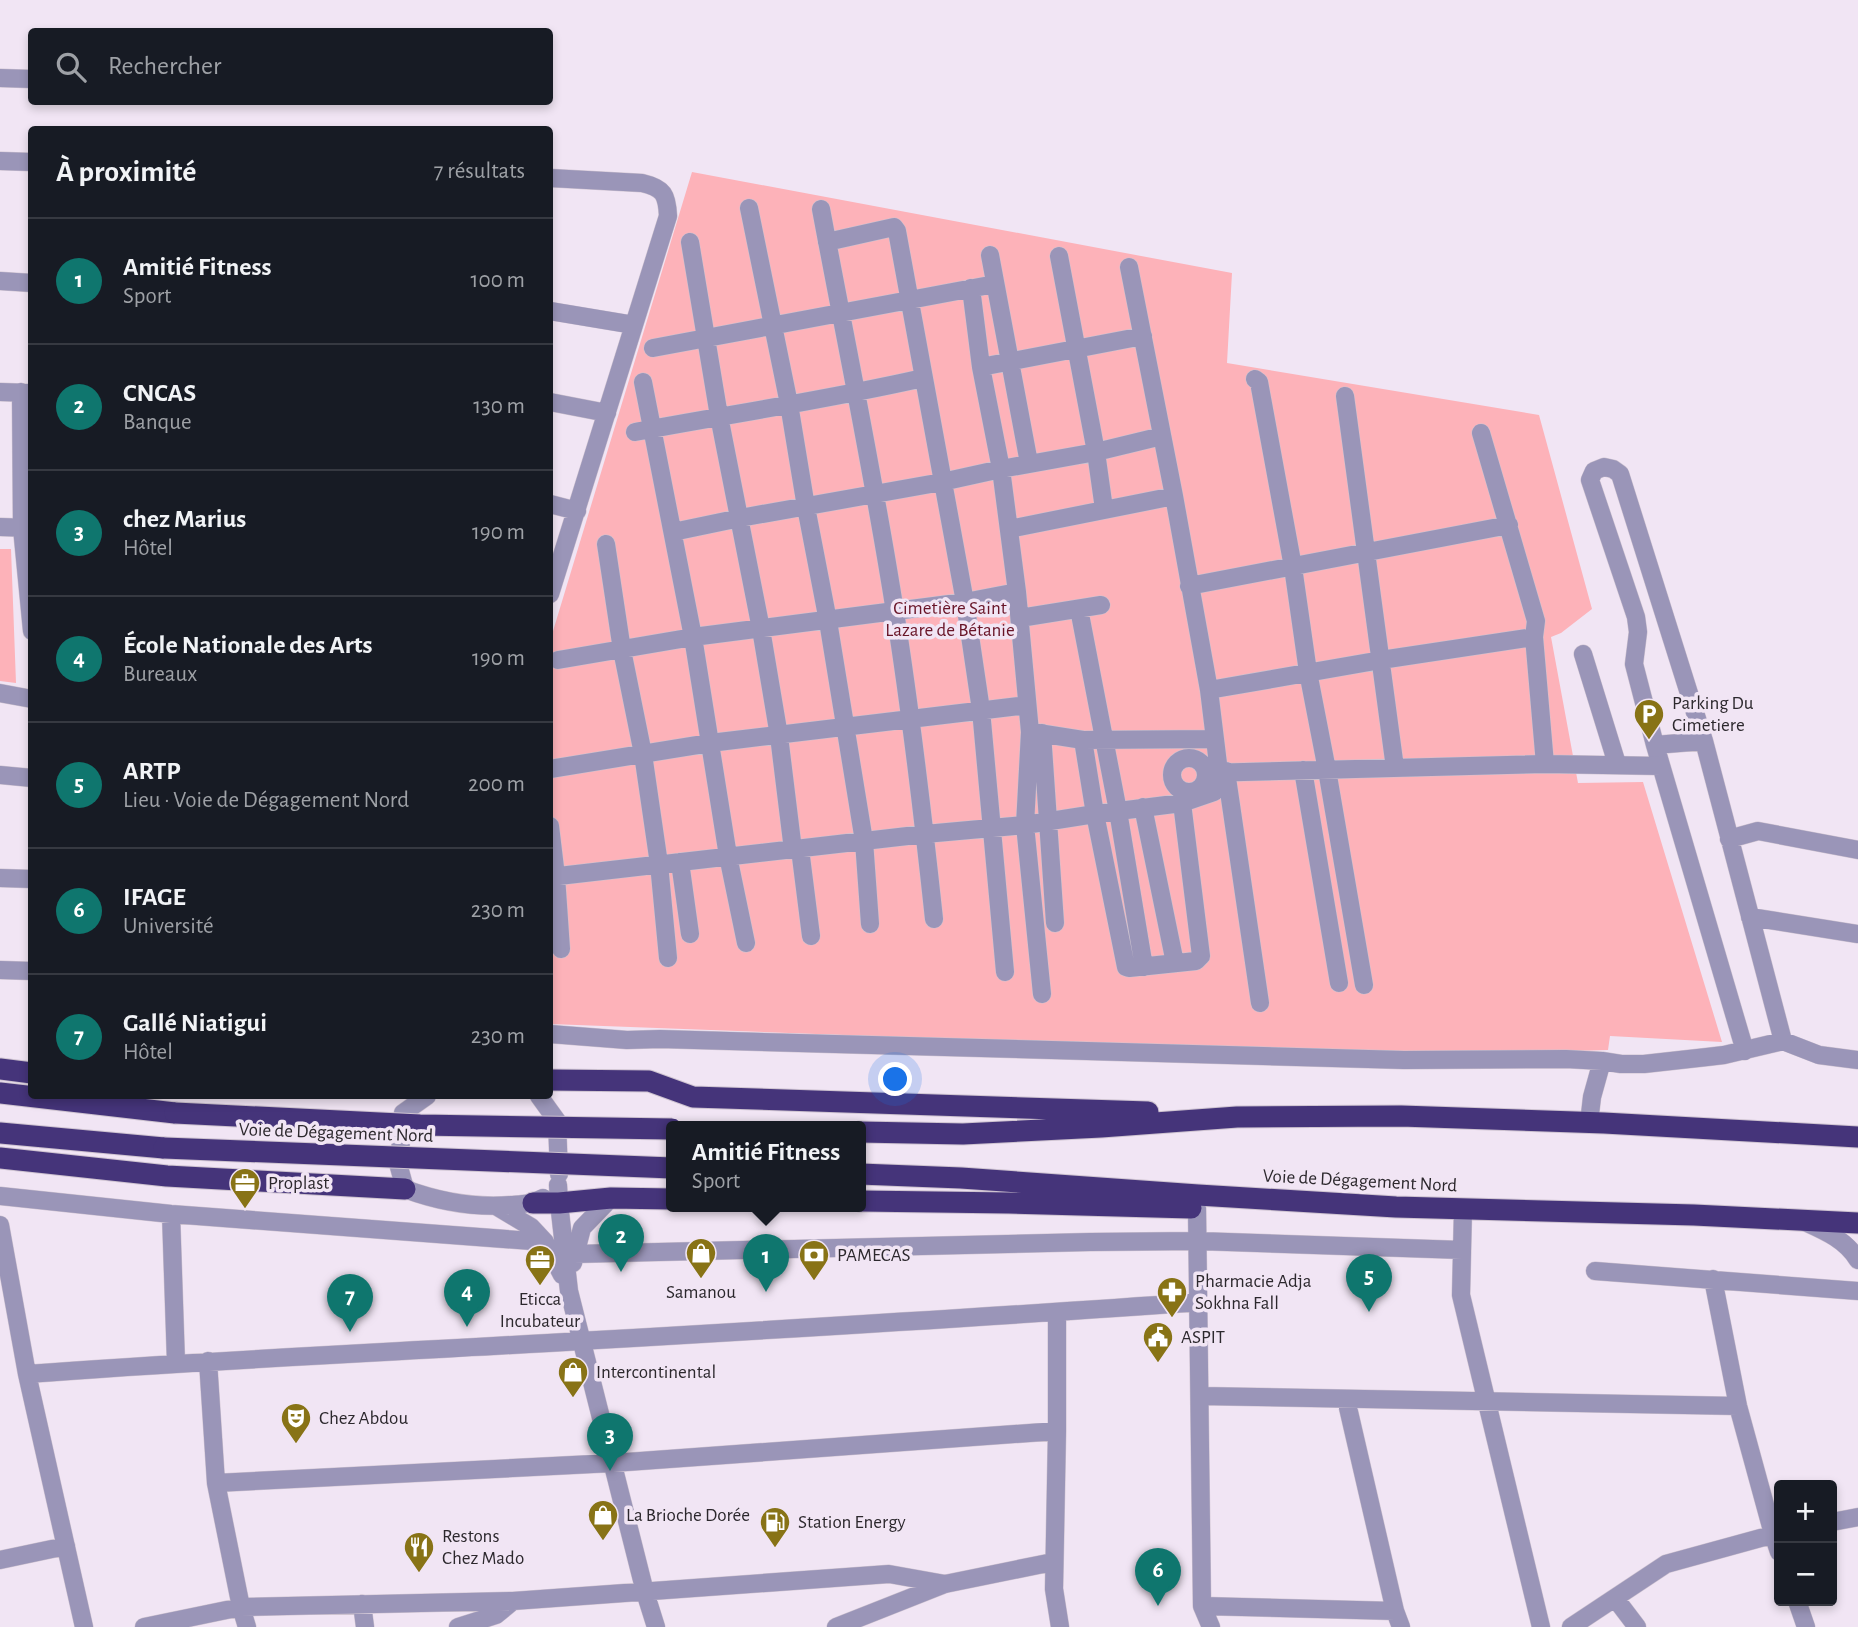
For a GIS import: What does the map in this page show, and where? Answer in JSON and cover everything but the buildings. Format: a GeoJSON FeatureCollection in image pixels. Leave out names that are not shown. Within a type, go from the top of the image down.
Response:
{"type":"FeatureCollection","features":[{"type":"Feature","properties":{"kind":"highway"},"geometry":{"type":"LineString","coordinates":[[0,1069],[28,1072]]}},
{"type":"Feature","properties":{"kind":"highway"},"geometry":{"type":"LineString","coordinates":[[553,1080],[649,1081],[693,1097],[1237,1116],[1401,1116],[1858,1137]]}},
{"type":"Feature","properties":{"kind":"highway","name":"Voie de Dégagement Nord"},"geometry":{"type":"LineString","coordinates":[[0,1093],[28,1096]]}},
{"type":"Feature","properties":{"kind":"highway","name":"Voie de Dégagement Nord"},"geometry":{"type":"LineString","coordinates":[[52,1099],[175,1113],[419,1125],[666,1129]]}},
{"type":"Feature","properties":{"kind":"highway"},"geometry":{"type":"LineString","coordinates":[[866,1132],[964,1134],[1237,1116]]}},
{"type":"Feature","properties":{"kind":"highway","name":"Voie de Dégagement Nord"},"geometry":{"type":"LineString","coordinates":[[0,1133],[164,1148],[666,1168]]}},
{"type":"Feature","properties":{"kind":"highway"},"geometry":{"type":"LineString","coordinates":[[0,1158],[166,1176],[405,1189]]}},
{"type":"Feature","properties":{"kind":"highway","name":"Voie de Dégagement Nord"},"geometry":{"type":"LineString","coordinates":[[866,1174],[961,1178],[1396,1207],[1694,1215],[1858,1223]]}},
{"type":"Feature","properties":{"kind":"highway"},"geometry":{"type":"LineString","coordinates":[[533,1203],[559,1194],[666,1199]]}},
{"type":"Feature","properties":{"kind":"highway"},"geometry":{"type":"LineString","coordinates":[[866,1201],[1227,1209],[1294,1201]]}},
{"type":"Feature","properties":{"kind":"street"},"geometry":{"type":"LineString","coordinates":[[0,78],[28,79]]}},
{"type":"Feature","properties":{"kind":"street"},"geometry":{"type":"LineString","coordinates":[[0,161],[28,162]]}},
{"type":"Feature","properties":{"kind":"street"},"geometry":{"type":"LineString","coordinates":[[553,178],[642,183],[661,190],[667,200],[668,216],[553,585]]}},
{"type":"Feature","properties":{"kind":"street"},"geometry":{"type":"LineString","coordinates":[[749,208],[789,404],[828,621],[864,841],[870,924]]}},
{"type":"Feature","properties":{"kind":"street"},"geometry":{"type":"LineString","coordinates":[[821,209],[895,611],[911,718],[934,919]]}},
{"type":"Feature","properties":{"kind":"street"},"geometry":{"type":"LineString","coordinates":[[827,242],[894,227],[897,231],[965,602],[981,710],[1005,972]]}},
{"type":"Feature","properties":{"kind":"street"},"geometry":{"type":"LineString","coordinates":[[690,242],[719,416],[761,629],[811,936]]}},
{"type":"Feature","properties":{"kind":"street"},"geometry":{"type":"LineString","coordinates":[[990,255],[1029,463]]}},
{"type":"Feature","properties":{"kind":"street"},"geometry":{"type":"LineString","coordinates":[[1059,256],[1096,452],[1104,509]]}},
{"type":"Feature","properties":{"kind":"street"},"geometry":{"type":"LineString","coordinates":[[561,949],[553,877],[1026,825],[1182,803],[1214,792],[1218,784],[1209,690],[1129,267]]}},
{"type":"Feature","properties":{"kind":"street"},"geometry":{"type":"LineString","coordinates":[[0,281],[28,283]]}},
{"type":"Feature","properties":{"kind":"street"},"geometry":{"type":"LineString","coordinates":[[653,348],[995,284]]}},
{"type":"Feature","properties":{"kind":"street"},"geometry":{"type":"LineString","coordinates":[[971,288],[981,367],[1001,469],[1020,618],[1027,705],[1036,732],[1055,923]]}},
{"type":"Feature","properties":{"kind":"street"},"geometry":{"type":"LineString","coordinates":[[553,312],[634,325]]}},
{"type":"Feature","properties":{"kind":"street"},"geometry":{"type":"LineString","coordinates":[[981,367],[1143,336]]}},
{"type":"Feature","properties":{"kind":"street"},"geometry":{"type":"LineString","coordinates":[[644,430],[856,393],[923,378]]}},
{"type":"Feature","properties":{"kind":"street"},"geometry":{"type":"LineString","coordinates":[[1255,379],[1259,382],[1293,567],[1308,672],[1364,985]]}},
{"type":"Feature","properties":{"kind":"street"},"geometry":{"type":"LineString","coordinates":[[643,382],[644,430],[673,532],[746,943]]}},
{"type":"Feature","properties":{"kind":"street"},"geometry":{"type":"LineString","coordinates":[[0,392],[26,393],[28,549]]}},
{"type":"Feature","properties":{"kind":"street"},"geometry":{"type":"LineString","coordinates":[[1345,396],[1395,768]]}},
{"type":"Feature","properties":{"kind":"street"},"geometry":{"type":"LineString","coordinates":[[553,403],[607,413]]}},
{"type":"Feature","properties":{"kind":"street"},"geometry":{"type":"LineString","coordinates":[[1482,433],[1536,621],[1534,637],[1545,764]]}},
{"type":"Feature","properties":{"kind":"street"},"geometry":{"type":"LineString","coordinates":[[673,532],[1096,452],[1162,436]]}},
{"type":"Feature","properties":{"kind":"street"},"geometry":{"type":"LineString","coordinates":[[1745,1051],[1661,766],[1634,664],[1638,632],[1636,617],[1590,480],[1594,471],[1604,467],[1620,474],[1704,741],[1783,1041]]}},
{"type":"Feature","properties":{"kind":"street"},"geometry":{"type":"LineString","coordinates":[[1009,529],[1174,496]]}},
{"type":"Feature","properties":{"kind":"street"},"geometry":{"type":"LineString","coordinates":[[553,505],[577,511]]}},
{"type":"Feature","properties":{"kind":"street"},"geometry":{"type":"LineString","coordinates":[[1189,586],[1509,525]]}},
{"type":"Feature","properties":{"kind":"street"},"geometry":{"type":"LineString","coordinates":[[0,527],[27,528]]}},
{"type":"Feature","properties":{"kind":"street"},"geometry":{"type":"LineString","coordinates":[[606,544],[622,650],[643,754],[659,864],[668,958]]}},
{"type":"Feature","properties":{"kind":"street"},"geometry":{"type":"LineString","coordinates":[[558,660],[693,637],[965,602],[1017,592]]}},
{"type":"Feature","properties":{"kind":"street"},"geometry":{"type":"LineString","coordinates":[[1020,618],[1101,605]]}},
{"type":"Feature","properties":{"kind":"street"},"geometry":{"type":"LineString","coordinates":[[1079,608],[1118,811],[1144,967]]}},
{"type":"Feature","properties":{"kind":"street"},"geometry":{"type":"LineString","coordinates":[[1209,690],[1534,637]]}},
{"type":"Feature","properties":{"kind":"street"},"geometry":{"type":"LineString","coordinates":[[1583,654],[1617,764]]}},
{"type":"Feature","properties":{"kind":"street"},"geometry":{"type":"LineString","coordinates":[[0,693],[28,698]]}},
{"type":"Feature","properties":{"kind":"street"},"geometry":{"type":"LineString","coordinates":[[553,769],[709,743],[1027,705]]}},
{"type":"Feature","properties":{"kind":"street"},"geometry":{"type":"LineString","coordinates":[[1036,732],[1083,740],[1213,738]]}},
{"type":"Feature","properties":{"kind":"street"},"geometry":{"type":"LineString","coordinates":[[1036,732],[1026,825],[1042,994]]}},
{"type":"Feature","properties":{"kind":"street"},"geometry":{"type":"LineString","coordinates":[[1083,740],[1095,814],[1126,967],[1129,968],[1196,961],[1201,956],[1182,803]]}},
{"type":"Feature","properties":{"kind":"street"},"geometry":{"type":"LineString","coordinates":[[1655,745],[1704,741]]}},
{"type":"Feature","properties":{"kind":"street"},"geometry":{"type":"LineString","coordinates":[[1217,772],[1545,764],[1661,766]]}},
{"type":"Feature","properties":{"kind":"street"},"geometry":{"type":"LineString","coordinates":[[1303,770],[1339,983]]}},
{"type":"Feature","properties":{"kind":"street"},"geometry":{"type":"LineString","coordinates":[[1217,772],[1260,1003]]}},
{"type":"Feature","properties":{"kind":"street"},"geometry":{"type":"LineString","coordinates":[[0,775],[28,778]]}},
{"type":"Feature","properties":{"kind":"street"},"geometry":{"type":"LineString","coordinates":[[1143,807],[1175,963]]}},
{"type":"Feature","properties":{"kind":"street"},"geometry":{"type":"LineString","coordinates":[[1730,839],[1758,831],[1858,850]]}},
{"type":"Feature","properties":{"kind":"street"},"geometry":{"type":"LineString","coordinates":[[680,862],[690,934]]}},
{"type":"Feature","properties":{"kind":"street"},"geometry":{"type":"LineString","coordinates":[[0,878],[28,879]]}},
{"type":"Feature","properties":{"kind":"street"},"geometry":{"type":"LineString","coordinates":[[1750,917],[1858,934]]}},
{"type":"Feature","properties":{"kind":"street"},"geometry":{"type":"LineString","coordinates":[[0,970],[28,971]]}},
{"type":"Feature","properties":{"kind":"street"},"geometry":{"type":"LineString","coordinates":[[553,1034],[627,1040],[1390,1060],[1566,1059],[1621,1064],[1724,1055],[1783,1041],[1819,1055],[1858,1060]]}},
{"type":"Feature","properties":{"kind":"street"},"geometry":{"type":"LineString","coordinates":[[1590,1123],[1592,1097],[1602,1061]]}},
{"type":"Feature","properties":{"kind":"street"},"geometry":{"type":"LineString","coordinates":[[541,1099],[557,1121],[559,1194],[569,1291],[656,1627]]}},
{"type":"Feature","properties":{"kind":"street"},"geometry":{"type":"LineString","coordinates":[[404,1104],[399,1167],[405,1189],[460,1205],[533,1203]]}},
{"type":"Feature","properties":{"kind":"street"},"geometry":{"type":"LineString","coordinates":[[0,1196],[171,1214],[545,1242]]}},
{"type":"Feature","properties":{"kind":"street"},"geometry":{"type":"LineString","coordinates":[[569,1291],[574,1254],[582,1228],[611,1198]]}},
{"type":"Feature","properties":{"kind":"street"},"geometry":{"type":"LineString","coordinates":[[496,1206],[531,1227],[545,1242],[569,1291]]}},
{"type":"Feature","properties":{"kind":"street"},"geometry":{"type":"LineString","coordinates":[[1197,1208],[1202,1606],[1211,1627]]}},
{"type":"Feature","properties":{"kind":"street"},"geometry":{"type":"LineString","coordinates":[[1463,1209],[1461,1295],[1541,1627]]}},
{"type":"Feature","properties":{"kind":"street"},"geometry":{"type":"LineString","coordinates":[[171,1214],[176,1363]]}},
{"type":"Feature","properties":{"kind":"street"},"geometry":{"type":"LineString","coordinates":[[1802,1221],[1832,1235],[1854,1253],[1858,1260]]}},
{"type":"Feature","properties":{"kind":"street"},"geometry":{"type":"LineString","coordinates":[[0,1225],[7,1297],[84,1627]]}},
{"type":"Feature","properties":{"kind":"street"},"geometry":{"type":"LineString","coordinates":[[574,1254],[1198,1241],[1462,1250]]}},
{"type":"Feature","properties":{"kind":"street"},"geometry":{"type":"LineString","coordinates":[[1595,1271],[1858,1290]]}},
{"type":"Feature","properties":{"kind":"street"},"geometry":{"type":"LineString","coordinates":[[1713,1279],[1738,1406],[1774,1526]]}},
{"type":"Feature","properties":{"kind":"street"},"geometry":{"type":"LineString","coordinates":[[27,1374],[1199,1302]]}},
{"type":"Feature","properties":{"kind":"street"},"geometry":{"type":"LineString","coordinates":[[1057,1312],[1053,1562],[1060,1627]]}},
{"type":"Feature","properties":{"kind":"street"},"geometry":{"type":"LineString","coordinates":[[208,1361],[216,1483],[247,1627]]}},
{"type":"Feature","properties":{"kind":"street"},"geometry":{"type":"LineString","coordinates":[[1200,1396],[1738,1406]]}},
{"type":"Feature","properties":{"kind":"street"},"geometry":{"type":"LineString","coordinates":[[1202,1606],[1398,1619],[1346,1399]]}},
{"type":"Feature","properties":{"kind":"street"},"geometry":{"type":"LineString","coordinates":[[216,1483],[613,1464],[1057,1431]]}},
{"type":"Feature","properties":{"kind":"street"},"geometry":{"type":"LineString","coordinates":[[1837,1521],[1858,1517]]}},
{"type":"Feature","properties":{"kind":"street"},"geometry":{"type":"LineString","coordinates":[[1571,1627],[1666,1564],[1774,1534]]}},
{"type":"Feature","properties":{"kind":"street"},"geometry":{"type":"LineString","coordinates":[[0,1560],[66,1546]]}},
{"type":"Feature","properties":{"kind":"street"},"geometry":{"type":"LineString","coordinates":[[836,1627],[945,1584],[1053,1562]]}},
{"type":"Feature","properties":{"kind":"street"},"geometry":{"type":"LineString","coordinates":[[144,1627],[241,1607],[513,1601],[889,1574],[945,1584]]}},
{"type":"Feature","properties":{"kind":"street"},"geometry":{"type":"LineString","coordinates":[[1615,1598],[1637,1627]]}},
{"type":"Feature","properties":{"kind":"street"},"geometry":{"type":"LineString","coordinates":[[458,1627],[496,1615],[513,1601]]}},
{"type":"Feature","properties":{"kind":"street"},"geometry":{"type":"LineString","coordinates":[[362,1604],[365,1627]]}},
{"type":"Feature","properties":{"kind":"street"},"geometry":{"type":"LineString","coordinates":[[1799,1606],[1806,1627]]}},
{"type":"Feature","properties":{"kind":"green space","name":"Cimetière Saint Lazare de Bétanie"},"geometry":{"type":"Polygon","coordinates":[[[692,172],[1232,273],[1227,363],[1539,415],[1592,609],[1561,633],[1551,637],[1578,783],[1643,782],[1722,1042],[1610,1036],[1608,1050],[1406,1056],[553,1024],[553,631],[692,172]]]}},
{"type":"Feature","properties":{"kind":"green space"},"geometry":{"type":"Polygon","coordinates":[[[0,549],[11,549],[16,683],[0,681],[0,549]]]}},
{"type":"Feature","properties":{"kind":"place","name":"Parking Du Cimetiere"},"geometry":{"type":"Point","coordinates":[1649,741]}},
{"type":"Feature","properties":{"kind":"place","name":"Proplast"},"geometry":{"type":"Point","coordinates":[245,1210]}},
{"type":"Feature","properties":{"kind":"place","name":"CNCAS"},"geometry":{"type":"Point","coordinates":[621,1272]}},
{"type":"Feature","properties":{"kind":"place","name":"Samanou"},"geometry":{"type":"Point","coordinates":[701,1280]}},
{"type":"Feature","properties":{"kind":"place","name":"PAMECAS"},"geometry":{"type":"Point","coordinates":[814,1282]}},
{"type":"Feature","properties":{"kind":"place","name":"Eticca Incubateur"},"geometry":{"type":"Point","coordinates":[540,1287]}},
{"type":"Feature","properties":{"kind":"place","name":"Amitié Fitness"},"geometry":{"type":"Point","coordinates":[766,1292]}},
{"type":"Feature","properties":{"kind":"place","name":"ARTP"},"geometry":{"type":"Point","coordinates":[1369,1312]}},
{"type":"Feature","properties":{"kind":"place","name":"Pharmacie Adja Sokhna Fall"},"geometry":{"type":"Point","coordinates":[1172,1319]}},
{"type":"Feature","properties":{"kind":"place","name":"École Nationale des Arts"},"geometry":{"type":"Point","coordinates":[467,1327]}},
{"type":"Feature","properties":{"kind":"place","name":"Gallé Niatigui"},"geometry":{"type":"Point","coordinates":[350,1332]}},
{"type":"Feature","properties":{"kind":"place","name":"ASPIT"},"geometry":{"type":"Point","coordinates":[1158,1364]}},
{"type":"Feature","properties":{"kind":"place","name":"Intercontinental"},"geometry":{"type":"Point","coordinates":[573,1399]}},
{"type":"Feature","properties":{"kind":"place","name":"Chez Abdou"},"geometry":{"type":"Point","coordinates":[296,1445]}},
{"type":"Feature","properties":{"kind":"place","name":"chez Marius"},"geometry":{"type":"Point","coordinates":[610,1471]}},
{"type":"Feature","properties":{"kind":"place","name":"La Brioche Dorée"},"geometry":{"type":"Point","coordinates":[603,1542]}},
{"type":"Feature","properties":{"kind":"place","name":"Station Energy"},"geometry":{"type":"Point","coordinates":[775,1549]}},
{"type":"Feature","properties":{"kind":"place","name":"Restons Chez Mado"},"geometry":{"type":"Point","coordinates":[419,1574]}},
{"type":"Feature","properties":{"kind":"place","name":"IFAGE"},"geometry":{"type":"Point","coordinates":[1158,1606]}}]}
